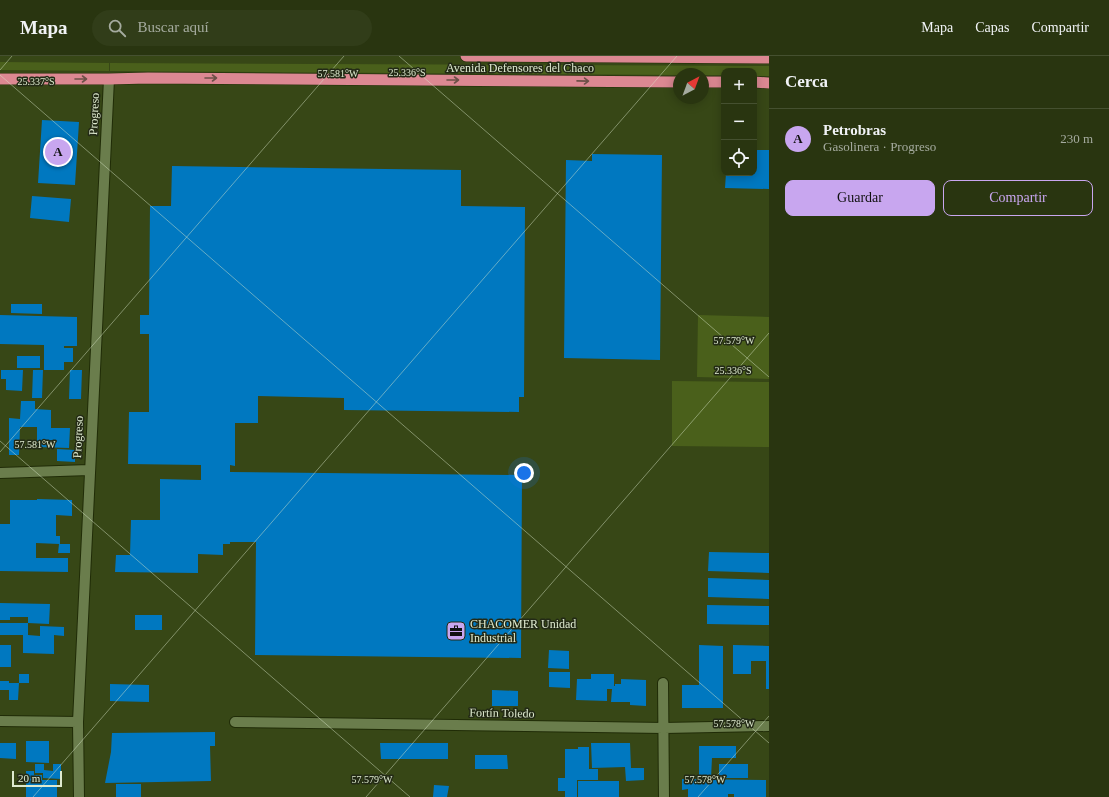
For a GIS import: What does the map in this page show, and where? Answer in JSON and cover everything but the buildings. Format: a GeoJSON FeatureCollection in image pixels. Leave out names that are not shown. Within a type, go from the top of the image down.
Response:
{"type":"FeatureCollection","features":[{"type":"Feature","properties":{"kind":"highway","name":"Avenida Defensores del Chaco"},"geometry":{"type":"LineString","coordinates":[[466,56],[769,58]]}},
{"type":"Feature","properties":{"kind":"highway","name":"Avenida Defensores del Chaco"},"geometry":{"type":"LineString","coordinates":[[0,79],[148,78],[673,82]]}},
{"type":"Feature","properties":{"kind":"highway"},"geometry":{"type":"LineString","coordinates":[[709,82],[721,82]]}},
{"type":"Feature","properties":{"kind":"highway"},"geometry":{"type":"LineString","coordinates":[[757,82],[769,82]]}},
{"type":"Feature","properties":{"kind":"street","name":"Progreso"},"geometry":{"type":"LineString","coordinates":[[79,797],[78,722],[109,79]]}},
{"type":"Feature","properties":{"kind":"street"},"geometry":{"type":"LineString","coordinates":[[0,473],[89,470]]}},
{"type":"Feature","properties":{"kind":"street"},"geometry":{"type":"LineString","coordinates":[[663,683],[664,797]]}},
{"type":"Feature","properties":{"kind":"street"},"geometry":{"type":"LineString","coordinates":[[0,721],[78,722]]}},
{"type":"Feature","properties":{"kind":"street","name":"Fortín Toledo"},"geometry":{"type":"LineString","coordinates":[[235,722],[664,728],[769,726]]}},
{"type":"Feature","properties":{"kind":"green space"},"geometry":{"type":"Polygon","coordinates":[[[0,62],[109,63],[109,71],[0,70],[0,62]]]}},
{"type":"Feature","properties":{"kind":"green space"},"geometry":{"type":"Polygon","coordinates":[[[110,63],[769,66],[769,76],[757,76],[757,68],[721,68],[721,75],[709,75],[709,68],[673,68],[673,75],[110,71],[110,63]]]}},
{"type":"Feature","properties":{"kind":"green space"},"geometry":{"type":"Polygon","coordinates":[[[698,315],[769,317],[769,379],[697,377],[698,315]]]}},
{"type":"Feature","properties":{"kind":"green space"},"geometry":{"type":"Polygon","coordinates":[[[672,381],[769,382],[769,447],[672,446],[672,381]]]}},
{"type":"Feature","properties":{"kind":"place","name":"Petrobras"},"geometry":{"type":"Point","coordinates":[58,152]}},
{"type":"Feature","properties":{"kind":"place","name":"CHACOMER Unidad Industrial"},"geometry":{"type":"Point","coordinates":[456,631]}}]}
